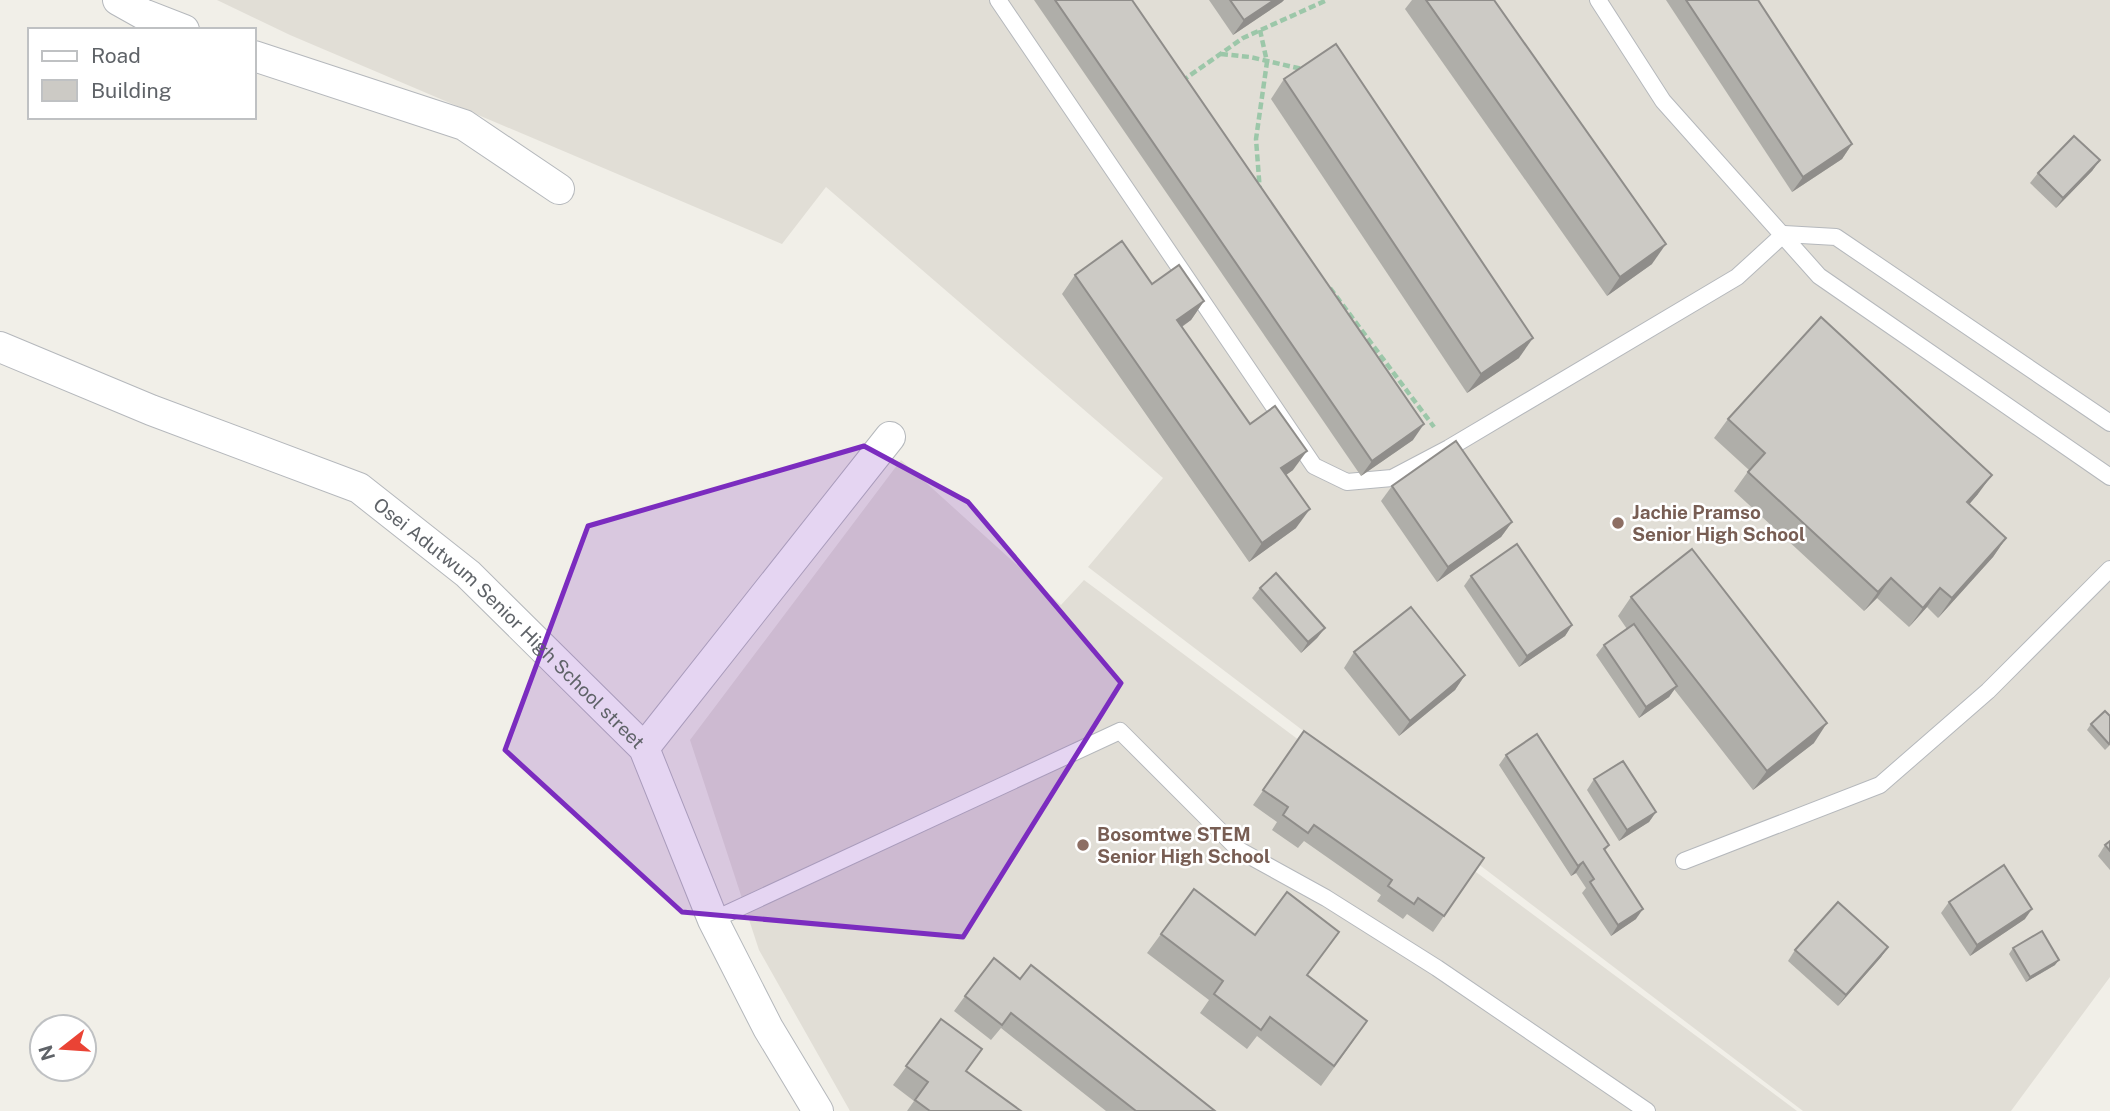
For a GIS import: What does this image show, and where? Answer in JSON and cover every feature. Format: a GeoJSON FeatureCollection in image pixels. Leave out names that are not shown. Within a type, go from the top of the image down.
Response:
{"type":"FeatureCollection","features":[{"type":"Feature","properties":{"kind":"street"},"geometry":{"type":"LineString","coordinates":[[118,0],[143,14],[179,28]]}},
{"type":"Feature","properties":{"kind":"street"},"geometry":{"type":"LineString","coordinates":[[256,57],[464,125],[559,189]]}},
{"type":"Feature","properties":{"kind":"street","name":"Osei Adutwum Senior High School street"},"geometry":{"type":"LineString","coordinates":[[0,348],[151,410],[359,488],[468,575],[644,748],[713,920],[768,1028],[818,1111]]}},
{"type":"Feature","properties":{"kind":"street"},"geometry":{"type":"LineString","coordinates":[[644,748],[890,437]]}},
{"type":"Feature","properties":{"kind":"lane"},"geometry":{"type":"LineString","coordinates":[[998,0],[1314,466],[1347,481],[1392,478],[1450,448],[1737,277],[1784,234],[1836,237],[2110,423]]}},
{"type":"Feature","properties":{"kind":"lane"},"geometry":{"type":"LineString","coordinates":[[1598,0],[1662,101],[1819,276],[2110,477]]}},
{"type":"Feature","properties":{"kind":"lane"},"geometry":{"type":"LineString","coordinates":[[1684,861],[1880,785],[1988,691],[2110,569]]}},
{"type":"Feature","properties":{"kind":"lane"},"geometry":{"type":"LineString","coordinates":[[713,920],[1120,731],[1239,850],[1326,898],[1426,961],[1647,1111]]}},
{"type":"Feature","properties":{"kind":"path"},"geometry":{"type":"LineString","coordinates":[[1177,85],[1243,38],[1327,0]]}},
{"type":"Feature","properties":{"kind":"path"},"geometry":{"type":"LineString","coordinates":[[1252,185],[1261,196],[1256,139],[1267,62],[1260,30]]}},
{"type":"Feature","properties":{"kind":"path"},"geometry":{"type":"LineString","coordinates":[[1220,54],[1302,69]]}},
{"type":"Feature","properties":{"kind":"path"},"geometry":{"type":"LineString","coordinates":[[1326,284],[1450,448]]}},
{"type":"Feature","properties":{"kind":"highlighted area"},"geometry":{"type":"Polygon","coordinates":[[[864,446],[968,502],[1121,683],[963,937],[682,912],[505,750],[588,526],[864,446]]]}},
{"type":"Feature","properties":{"kind":"shaded area","name":"Jachie Pramso Senior High School"},"geometry":{"type":"Polygon","coordinates":[[[217,0],[2110,0],[2110,977],[2011,1111],[1803,1111],[1088,567],[1163,478],[826,187],[782,244],[290,35],[217,0]]]}},
{"type":"Feature","properties":{"kind":"shaded area","name":"Bosomtwe STEM Senior High School"},"geometry":{"type":"Polygon","coordinates":[[[901,460],[1061,605],[1084,580],[1797,1111],[850,1111],[759,950],[690,740],[901,460]]]}},
{"type":"Feature","properties":{"kind":"building"},"geometry":{"type":"Polygon","coordinates":[[[1055,0],[1132,0],[1424,424],[1372,461],[1055,0]]]}},
{"type":"Feature","properties":{"kind":"building"},"geometry":{"type":"Polygon","coordinates":[[[1230,0],[1274,0],[1244,20],[1230,0]]]}},
{"type":"Feature","properties":{"kind":"building"},"geometry":{"type":"Polygon","coordinates":[[[1426,0],[1494,0],[1666,244],[1620,277],[1426,0]]]}},
{"type":"Feature","properties":{"kind":"building"},"geometry":{"type":"Polygon","coordinates":[[[1686,0],[1758,0],[1852,144],[1803,177],[1686,0]]]}},
{"type":"Feature","properties":{"kind":"building"},"geometry":{"type":"Polygon","coordinates":[[[1336,44],[1533,338],[1481,374],[1284,79],[1336,44]]]}},
{"type":"Feature","properties":{"kind":"building"},"geometry":{"type":"Polygon","coordinates":[[[2074,136],[2100,160],[2063,198],[2038,173],[2074,136]]]}},
{"type":"Feature","properties":{"kind":"building"},"geometry":{"type":"Polygon","coordinates":[[[1122,241],[1152,284],[1179,265],[1204,301],[1177,320],[1250,424],[1275,406],[1307,451],[1281,468],[1310,509],[1262,543],[1075,275],[1122,241]]]}},
{"type":"Feature","properties":{"kind":"building"},"geometry":{"type":"Polygon","coordinates":[[[1821,317],[1992,475],[1967,502],[2006,538],[1952,598],[1940,588],[1923,608],[1891,578],[1878,592],[1748,472],[1765,453],[1728,419],[1821,317]]]}},
{"type":"Feature","properties":{"kind":"building"},"geometry":{"type":"Polygon","coordinates":[[[1456,441],[1512,522],[1448,567],[1392,486],[1456,441]]]}},
{"type":"Feature","properties":{"kind":"building"},"geometry":{"type":"Polygon","coordinates":[[[1517,544],[1572,625],[1527,656],[1471,576],[1517,544]]]}},
{"type":"Feature","properties":{"kind":"building"},"geometry":{"type":"Polygon","coordinates":[[[1692,549],[1827,723],[1767,771],[1631,597],[1692,549]]]}},
{"type":"Feature","properties":{"kind":"building"},"geometry":{"type":"Polygon","coordinates":[[[1276,573],[1325,628],[1308,642],[1260,588],[1276,573]]]}},
{"type":"Feature","properties":{"kind":"building"},"geometry":{"type":"Polygon","coordinates":[[[1411,607],[1465,675],[1410,721],[1354,652],[1411,607]]]}},
{"type":"Feature","properties":{"kind":"building"},"geometry":{"type":"Polygon","coordinates":[[[1634,624],[1677,686],[1646,707],[1604,645],[1634,624]]]}},
{"type":"Feature","properties":{"kind":"building"},"geometry":{"type":"Polygon","coordinates":[[[2105,711],[2110,716],[2109,744],[2091,724],[2105,711]]]}},
{"type":"Feature","properties":{"kind":"building"},"geometry":{"type":"Polygon","coordinates":[[[1304,731],[1484,858],[1444,916],[1418,898],[1414,904],[1388,886],[1392,880],[1314,825],[1308,833],[1283,815],[1288,807],[1263,790],[1304,731]]]}},
{"type":"Feature","properties":{"kind":"building"},"geometry":{"type":"Polygon","coordinates":[[[1537,734],[1609,845],[1604,849],[1643,909],[1618,925],[1590,882],[1594,879],[1583,862],[1578,866],[1506,755],[1537,734]]]}},
{"type":"Feature","properties":{"kind":"building"},"geometry":{"type":"Polygon","coordinates":[[[1623,761],[1656,812],[1627,830],[1594,779],[1623,761]]]}},
{"type":"Feature","properties":{"kind":"building"},"geometry":{"type":"Polygon","coordinates":[[[2004,865],[2032,909],[1977,945],[1949,902],[2004,865]]]}},
{"type":"Feature","properties":{"kind":"building"},"geometry":{"type":"Polygon","coordinates":[[[1194,889],[1255,935],[1287,892],[1339,932],[1307,975],[1367,1021],[1334,1066],[1270,1017],[1261,1030],[1214,994],[1223,981],[1161,934],[1194,889]]]}},
{"type":"Feature","properties":{"kind":"building"},"geometry":{"type":"Polygon","coordinates":[[[1838,902],[1888,947],[1846,995],[1795,950],[1838,902]]]}},
{"type":"Feature","properties":{"kind":"building"},"geometry":{"type":"Polygon","coordinates":[[[2042,931],[2059,960],[2030,977],[2013,948],[2042,931]]]}},
{"type":"Feature","properties":{"kind":"building"},"geometry":{"type":"Polygon","coordinates":[[[994,958],[1020,979],[1031,965],[1215,1111],[1136,1111],[1011,1013],[1002,1025],[965,996],[994,958]]]}},
{"type":"Feature","properties":{"kind":"building"},"geometry":{"type":"Polygon","coordinates":[[[941,1019],[982,1049],[966,1071],[1021,1111],[930,1111],[915,1100],[928,1082],[906,1066],[941,1019]]]}},
{"type":"Feature","properties":{"kind":"place","name":"Jachie Pramso Senior High School"},"geometry":{"type":"Point","coordinates":[1618,523]}},
{"type":"Feature","properties":{"kind":"place","name":"Bosomtwe STEM Senior High School"},"geometry":{"type":"Point","coordinates":[1083,845]}}]}
